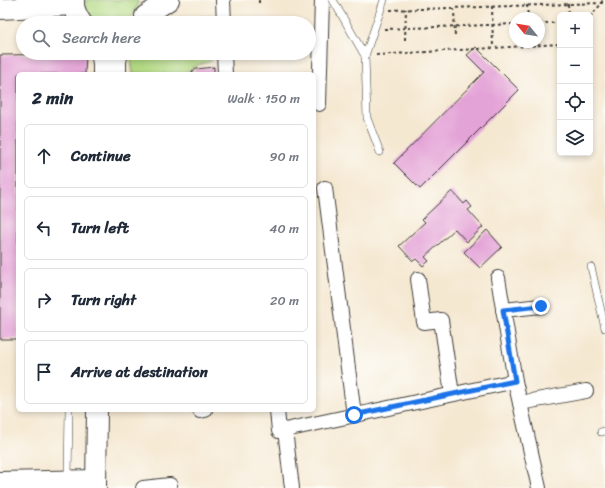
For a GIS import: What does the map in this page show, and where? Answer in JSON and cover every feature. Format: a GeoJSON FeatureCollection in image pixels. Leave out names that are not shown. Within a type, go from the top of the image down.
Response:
{"type":"FeatureCollection","features":[{"type":"Feature","properties":{"kind":"main road"},"geometry":{"type":"LineString","coordinates":[[145,13],[169,0]]}},
{"type":"Feature","properties":{"kind":"main road"},"geometry":{"type":"LineString","coordinates":[[0,9],[74,2],[78,16]]}},
{"type":"Feature","properties":{"kind":"main road"},"geometry":{"type":"LineString","coordinates":[[102,60],[103,72]]}},
{"type":"Feature","properties":{"kind":"main road"},"geometry":{"type":"LineString","coordinates":[[116,60],[116,72]]}},
{"type":"Feature","properties":{"kind":"main road"},"geometry":{"type":"LineString","coordinates":[[97,412],[100,485]]}},
{"type":"Feature","properties":{"kind":"main road"},"geometry":{"type":"LineString","coordinates":[[100,485],[110,412]]}},
{"type":"Feature","properties":{"kind":"main road"},"geometry":{"type":"LineString","coordinates":[[0,482],[68,481],[100,485]]}},
{"type":"Feature","properties":{"kind":"street"},"geometry":{"type":"LineString","coordinates":[[223,0],[224,16]]}},
{"type":"Feature","properties":{"kind":"street"},"geometry":{"type":"LineString","coordinates":[[318,104],[322,0]]}},
{"type":"Feature","properties":{"kind":"street"},"geometry":{"type":"LineString","coordinates":[[224,60],[225,72]]}},
{"type":"Feature","properties":{"kind":"street"},"geometry":{"type":"LineString","coordinates":[[325,188],[354,415]]}},
{"type":"Feature","properties":{"kind":"street"},"geometry":{"type":"LineString","coordinates":[[498,278],[515,381],[539,488]]}},
{"type":"Feature","properties":{"kind":"street"},"geometry":{"type":"LineString","coordinates":[[418,279],[424,322],[441,320],[452,394]]}},
{"type":"Feature","properties":{"kind":"street"},"geometry":{"type":"LineString","coordinates":[[503,310],[541,306]]}},
{"type":"Feature","properties":{"kind":"street"},"geometry":{"type":"LineString","coordinates":[[277,412],[279,431],[515,381]]}},
{"type":"Feature","properties":{"kind":"street"},"geometry":{"type":"LineString","coordinates":[[520,404],[586,391]]}},
{"type":"Feature","properties":{"kind":"street"},"geometry":{"type":"LineString","coordinates":[[285,430],[292,488]]}},
{"type":"Feature","properties":{"kind":"street"},"geometry":{"type":"LineString","coordinates":[[143,488],[170,484]]}},
{"type":"Feature","properties":{"kind":"lane"},"geometry":{"type":"LineString","coordinates":[[333,0],[365,56]]}},
{"type":"Feature","properties":{"kind":"lane"},"geometry":{"type":"LineString","coordinates":[[380,152],[367,118],[365,56],[384,0]]}},
{"type":"Feature","properties":{"kind":"lane"},"geometry":{"type":"LineString","coordinates":[[591,267],[605,328]]}},
{"type":"Feature","properties":{"kind":"lane"},"geometry":{"type":"LineString","coordinates":[[68,412],[68,481]]}},
{"type":"Feature","properties":{"kind":"path"},"geometry":{"type":"LineString","coordinates":[[380,10],[568,4],[602,1]]}},
{"type":"Feature","properties":{"kind":"path"},"geometry":{"type":"LineString","coordinates":[[593,13],[602,1]]}},
{"type":"Feature","properties":{"kind":"path"},"geometry":{"type":"LineString","coordinates":[[568,4],[569,12]]}},
{"type":"Feature","properties":{"kind":"path"},"geometry":{"type":"LineString","coordinates":[[527,5],[528,12]]}},
{"type":"Feature","properties":{"kind":"path"},"geometry":{"type":"LineString","coordinates":[[492,6],[493,48]]}},
{"type":"Feature","properties":{"kind":"path"},"geometry":{"type":"LineString","coordinates":[[454,8],[455,37]]}},
{"type":"Feature","properties":{"kind":"path"},"geometry":{"type":"LineString","coordinates":[[405,40],[406,10]]}},
{"type":"Feature","properties":{"kind":"path"},"geometry":{"type":"LineString","coordinates":[[545,23],[557,23]]}},
{"type":"Feature","properties":{"kind":"path"},"geometry":{"type":"LineString","coordinates":[[374,30],[509,24]]}},
{"type":"Feature","properties":{"kind":"path"},"geometry":{"type":"LineString","coordinates":[[365,56],[557,44]]}},
{"type":"Feature","properties":{"kind":"green space"},"geometry":{"type":"Polygon","coordinates":[[[85,0],[138,1],[136,10],[132,16],[91,16],[87,11],[85,0]]]}},
{"type":"Feature","properties":{"kind":"green space"},"geometry":{"type":"Polygon","coordinates":[[[131,60],[211,60],[195,66],[186,72],[133,72],[131,60]]]}},
{"type":"Feature","properties":{"kind":"building"},"geometry":{"type":"Polygon","coordinates":[[[476,47],[519,90],[420,189],[394,163],[484,72],[467,55],[476,47]]]}},
{"type":"Feature","properties":{"kind":"building"},"geometry":{"type":"Polygon","coordinates":[[[0,55],[16,55],[16,60],[86,60],[85,72],[16,72],[16,339],[0,339],[0,55]]]}},
{"type":"Feature","properties":{"kind":"building"},"geometry":{"type":"Polygon","coordinates":[[[214,67],[214,72],[192,72],[196,69],[214,67]]]}},
{"type":"Feature","properties":{"kind":"building"},"geometry":{"type":"Polygon","coordinates":[[[452,191],[464,204],[467,201],[472,207],[468,210],[483,227],[467,242],[455,229],[425,257],[429,261],[423,266],[416,259],[413,261],[399,246],[425,222],[422,219],[452,191]]]}},
{"type":"Feature","properties":{"kind":"building"},"geometry":{"type":"Polygon","coordinates":[[[487,230],[502,247],[480,268],[464,252],[487,230]]]}},
{"type":"Feature","properties":{"kind":"route"},"geometry":{"type":"LineString","coordinates":[[354,415],[515,381],[503,310],[541,306]]}}]}
